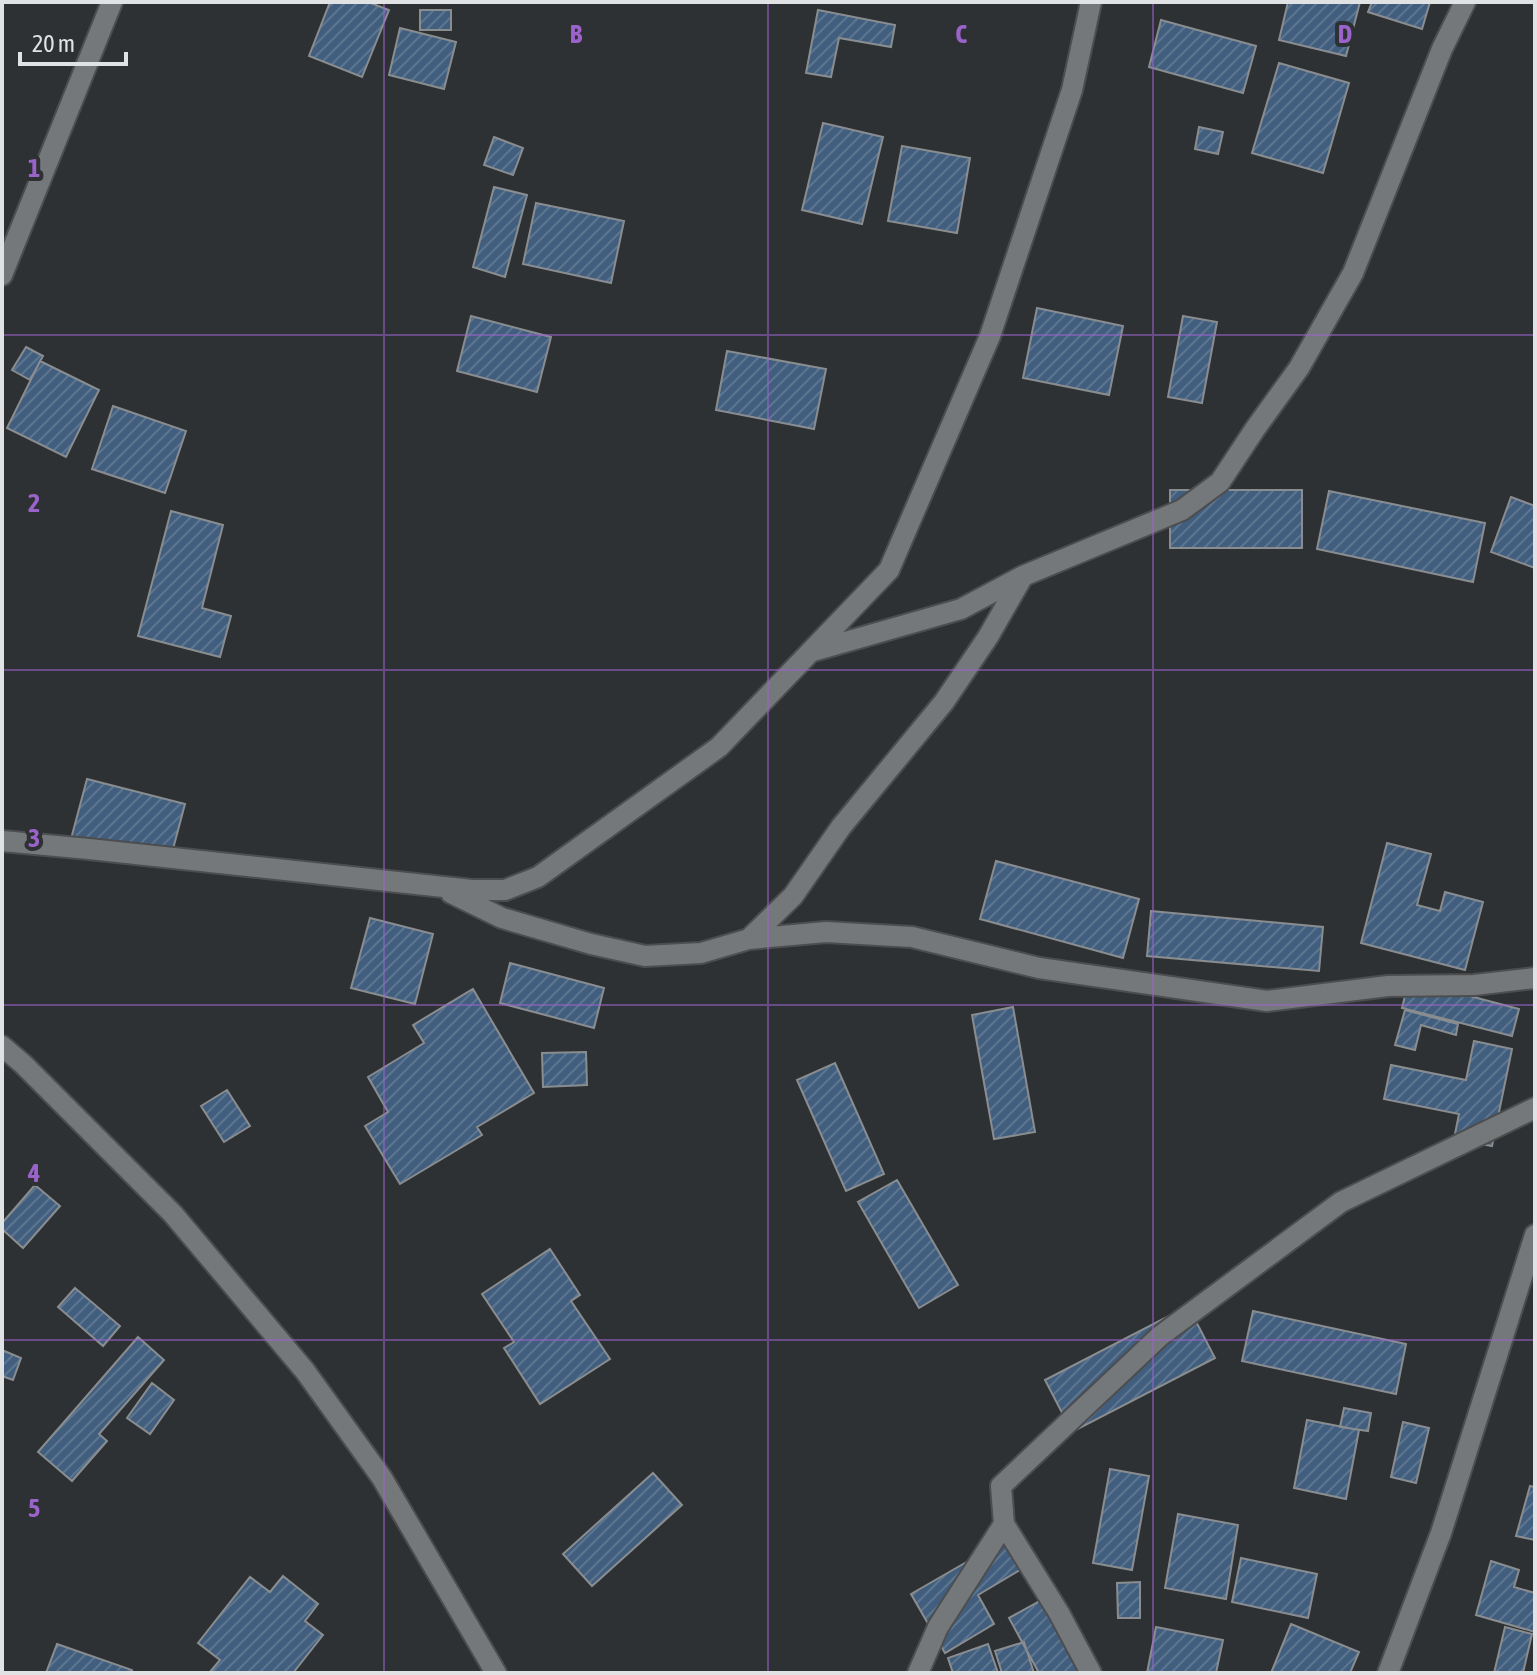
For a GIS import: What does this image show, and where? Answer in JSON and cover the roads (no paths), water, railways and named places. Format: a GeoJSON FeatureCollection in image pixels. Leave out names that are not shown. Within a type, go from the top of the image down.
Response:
{"type":"FeatureCollection","features":[{"type":"Feature","properties":{"kind":"street"},"geometry":{"type":"LineString","coordinates":[[2,275],[112,2]]}},
{"type":"Feature","properties":{"kind":"street"},"geometry":{"type":"LineString","coordinates":[[2,841],[472,890],[505,890],[538,877],[719,747],[889,570],[990,336],[1072,90],[1091,2]]}},
{"type":"Feature","properties":{"kind":"street"},"geometry":{"type":"LineString","coordinates":[[810,652],[961,609],[1023,576],[1182,510],[1220,482],[1299,368],[1353,273],[1437,62],[1465,2]]}},
{"type":"Feature","properties":{"kind":"street"},"geometry":{"type":"LineString","coordinates":[[749,939],[793,896],[841,827],[944,702],[988,637],[1023,576]]}},
{"type":"Feature","properties":{"kind":"street"},"geometry":{"type":"LineString","coordinates":[[436,886],[502,918],[645,956],[701,953],[749,939],[826,932],[912,937],[1039,968],[1267,1001],[1388,986],[1474,985],[1535,978]]}},
{"type":"Feature","properties":{"kind":"street"},"geometry":{"type":"LineString","coordinates":[[2,1046],[173,1214],[305,1371],[382,1478],[496,1673]]}},
{"type":"Feature","properties":{"kind":"street"},"geometry":{"type":"LineString","coordinates":[[1091,1673],[1059,1613],[1004,1524],[1001,1486],[1160,1336],[1341,1202],[1535,1108]]}},
{"type":"Feature","properties":{"kind":"street"},"geometry":{"type":"LineString","coordinates":[[1388,1673],[1441,1533],[1535,1235]]}},
{"type":"Feature","properties":{"kind":"street"},"geometry":{"type":"LineString","coordinates":[[918,1673],[938,1627],[1004,1524]]}}]}
